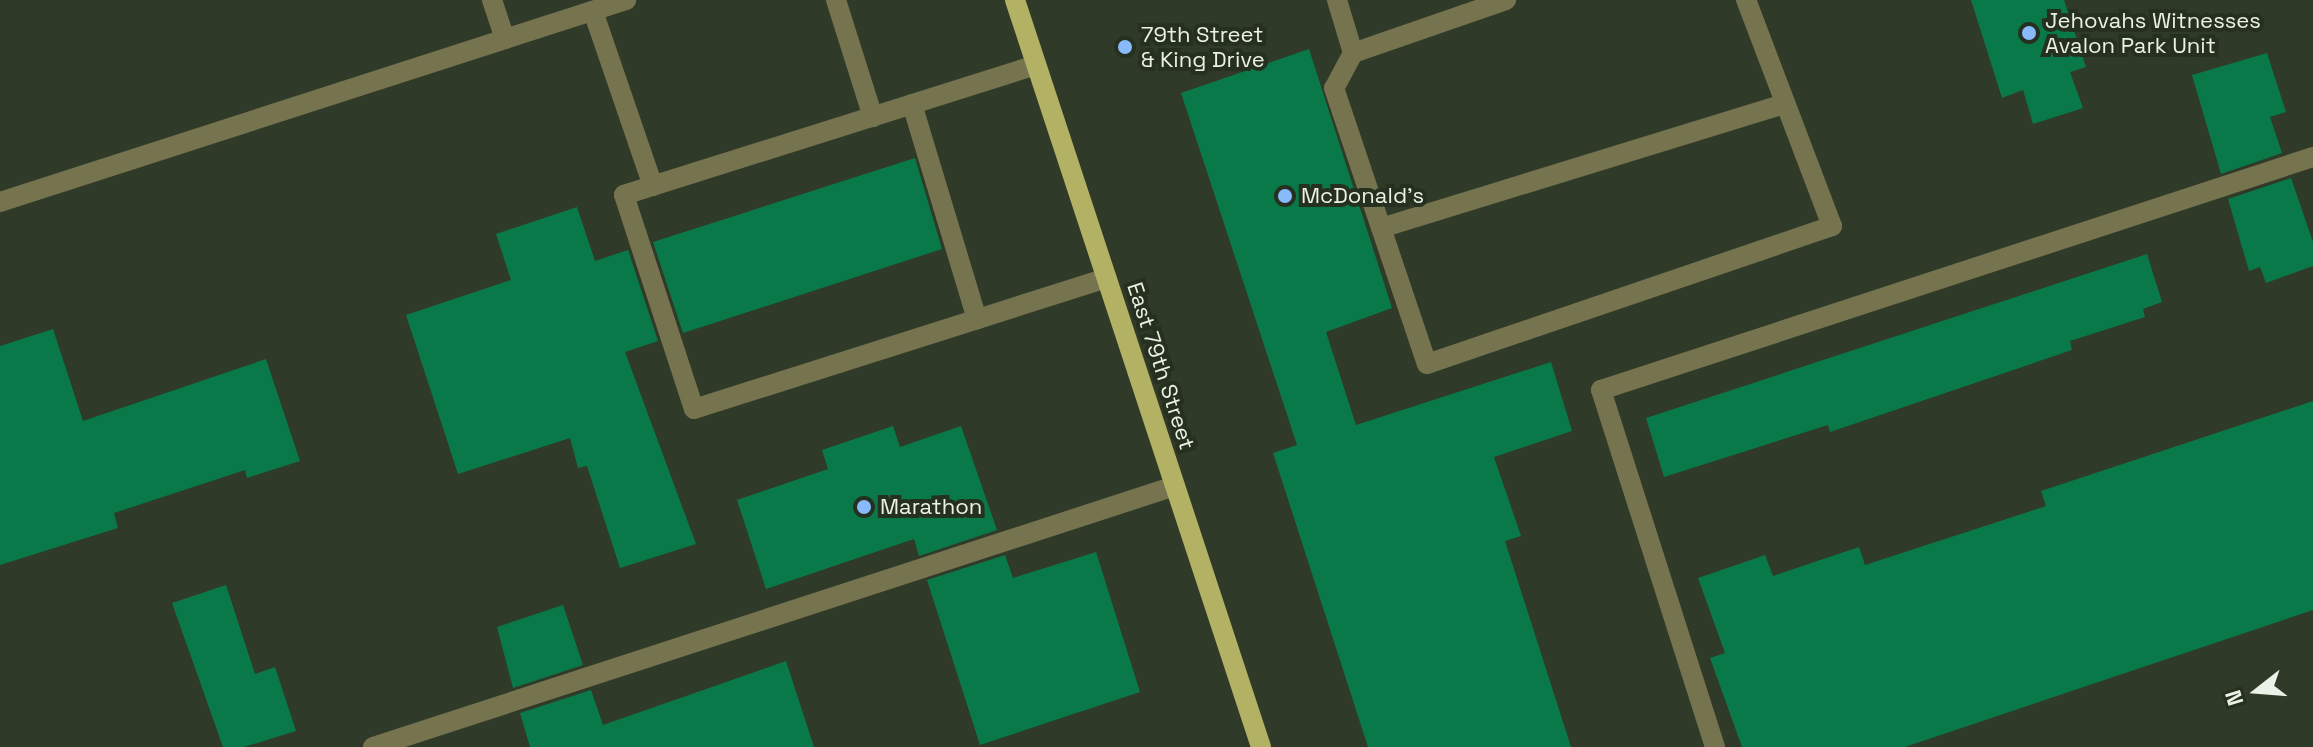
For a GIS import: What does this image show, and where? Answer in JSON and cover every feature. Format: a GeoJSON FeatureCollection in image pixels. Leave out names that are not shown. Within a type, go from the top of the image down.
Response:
{"type":"FeatureCollection","features":[{"type":"Feature","properties":{"kind":"main road","name":"East 79th Street"},"geometry":{"type":"LineString","coordinates":[[1015,0],[1261,747]]}},
{"type":"Feature","properties":{"kind":"street"},"geometry":{"type":"LineString","coordinates":[[492,0],[505,39]]}},
{"type":"Feature","properties":{"kind":"street"},"geometry":{"type":"LineString","coordinates":[[0,202],[626,0]]}},
{"type":"Feature","properties":{"kind":"street"},"geometry":{"type":"LineString","coordinates":[[836,0],[873,117]]}},
{"type":"Feature","properties":{"kind":"street"},"geometry":{"type":"LineString","coordinates":[[1337,0],[1353,53]]}},
{"type":"Feature","properties":{"kind":"street"},"geometry":{"type":"LineString","coordinates":[[1506,0],[1353,53],[1334,88],[1427,364],[1832,226],[1746,0]]}},
{"type":"Feature","properties":{"kind":"street"},"geometry":{"type":"LineString","coordinates":[[593,11],[653,186]]}},
{"type":"Feature","properties":{"kind":"street"},"geometry":{"type":"LineString","coordinates":[[1036,65],[624,195],[694,409],[1107,278]]}},
{"type":"Feature","properties":{"kind":"street"},"geometry":{"type":"LineString","coordinates":[[912,104],[977,319]]}},
{"type":"Feature","properties":{"kind":"street"},"geometry":{"type":"LineString","coordinates":[[1381,228],[1785,104]]}},
{"type":"Feature","properties":{"kind":"street"},"geometry":{"type":"LineString","coordinates":[[1715,747],[1601,390],[2313,157]]}},
{"type":"Feature","properties":{"kind":"street"},"geometry":{"type":"LineString","coordinates":[[373,747],[1175,486]]}},
{"type":"Feature","properties":{"kind":"building","name":"Jehovahs Witnesses Avalon Park Unit"},"geometry":{"type":"Polygon","coordinates":[[[1971,0],[2064,0],[2086,67],[2070,72],[2083,108],[2033,124],[2023,90],[2002,98],[1971,0]]]}},
{"type":"Feature","properties":{"kind":"building"},"geometry":{"type":"Polygon","coordinates":[[[1309,49],[1392,308],[1326,332],[1356,425],[1551,362],[1572,431],[1494,457],[1521,536],[1505,541],[1571,747],[1368,747],[1273,453],[1297,445],[1181,93],[1309,49]]]}},
{"type":"Feature","properties":{"kind":"building"},"geometry":{"type":"Polygon","coordinates":[[[2267,53],[2286,112],[2270,117],[2282,153],[2221,174],[2192,75],[2267,53]]]}},
{"type":"Feature","properties":{"kind":"building"},"geometry":{"type":"Polygon","coordinates":[[[915,158],[942,249],[683,333],[653,242],[915,158]]]}},
{"type":"Feature","properties":{"kind":"building"},"geometry":{"type":"Polygon","coordinates":[[[2291,178],[2313,242],[2313,266],[2266,283],[2260,267],[2249,271],[2228,199],[2291,178]]]}},
{"type":"Feature","properties":{"kind":"building"},"geometry":{"type":"Polygon","coordinates":[[[577,207],[595,261],[628,250],[658,341],[625,352],[696,544],[620,568],[587,466],[578,468],[570,438],[458,474],[406,315],[511,280],[496,234],[577,207]]]}},
{"type":"Feature","properties":{"kind":"building"},"geometry":{"type":"Polygon","coordinates":[[[2147,254],[2162,302],[2143,309],[2145,317],[2070,341],[2072,350],[1830,432],[1828,425],[1664,477],[1646,418],[2147,254]]]}},
{"type":"Feature","properties":{"kind":"building"},"geometry":{"type":"Polygon","coordinates":[[[53,329],[83,421],[266,359],[300,461],[247,478],[245,470],[114,513],[118,528],[0,565],[0,346],[53,329]]]}},
{"type":"Feature","properties":{"kind":"building"},"geometry":{"type":"Polygon","coordinates":[[[2313,401],[2313,610],[1905,747],[1742,747],[1710,658],[1725,653],[1698,578],[1765,555],[1773,576],[1859,547],[1865,565],[2046,506],[2041,491],[2313,401]]]}},
{"type":"Feature","properties":{"kind":"building","name":"Marathon"},"geometry":{"type":"Polygon","coordinates":[[[893,426],[900,447],[961,426],[997,530],[919,556],[914,539],[766,589],[737,500],[828,469],[822,450],[893,426]]]}},
{"type":"Feature","properties":{"kind":"building"},"geometry":{"type":"Polygon","coordinates":[[[1096,552],[1140,692],[980,745],[927,580],[1005,555],[1013,578],[1096,552]]]}},
{"type":"Feature","properties":{"kind":"building"},"geometry":{"type":"Polygon","coordinates":[[[226,585],[255,674],[275,667],[296,731],[244,747],[223,747],[172,603],[226,585]]]}},
{"type":"Feature","properties":{"kind":"building"},"geometry":{"type":"Polygon","coordinates":[[[563,605],[583,665],[513,688],[497,627],[563,605]]]}},
{"type":"Feature","properties":{"kind":"building"},"geometry":{"type":"Polygon","coordinates":[[[786,661],[814,747],[530,747],[520,713],[591,690],[603,725],[786,661]]]}},
{"type":"Feature","properties":{"kind":"place","name":"Jehovahs Witnesses Avalon Park Unit"},"geometry":{"type":"Point","coordinates":[2029,33]}},
{"type":"Feature","properties":{"kind":"place","name":"79th Street & King Drive"},"geometry":{"type":"Point","coordinates":[1125,47]}},
{"type":"Feature","properties":{"kind":"place","name":"McDonald's"},"geometry":{"type":"Point","coordinates":[1285,196]}},
{"type":"Feature","properties":{"kind":"place","name":"Marathon"},"geometry":{"type":"Point","coordinates":[864,507]}}]}
